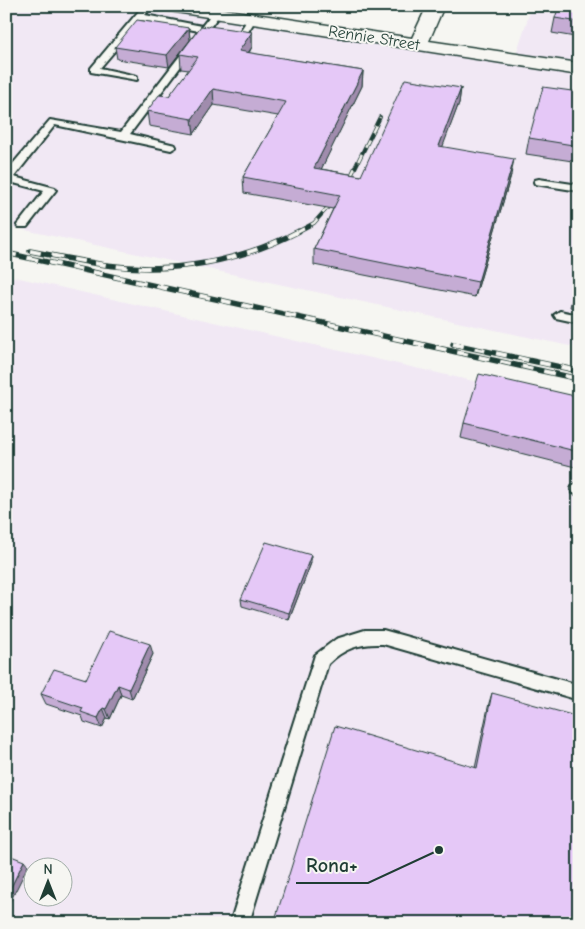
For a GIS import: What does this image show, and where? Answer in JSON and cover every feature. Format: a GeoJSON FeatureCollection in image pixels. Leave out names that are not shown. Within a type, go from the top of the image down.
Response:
{"type":"FeatureCollection","features":[{"type":"Feature","properties":{"kind":"street","name":"Rennie Street"},"geometry":{"type":"LineString","coordinates":[[169,6],[216,14],[243,14],[579,69]]}},
{"type":"Feature","properties":{"kind":"street"},"geometry":{"type":"LineString","coordinates":[[418,44],[436,6]]}},
{"type":"Feature","properties":{"kind":"lane"},"geometry":{"type":"LineString","coordinates":[[134,78],[94,70],[148,6]]}},
{"type":"Feature","properties":{"kind":"lane"},"geometry":{"type":"LineString","coordinates":[[124,136],[216,14]]}},
{"type":"Feature","properties":{"kind":"lane"},"geometry":{"type":"LineString","coordinates":[[238,41],[243,14]]}},
{"type":"Feature","properties":{"kind":"lane"},"geometry":{"type":"LineString","coordinates":[[139,17],[205,29]]}},
{"type":"Feature","properties":{"kind":"lane"},"geometry":{"type":"LineString","coordinates":[[24,225],[51,190],[7,178],[53,122],[171,146]]}},
{"type":"Feature","properties":{"kind":"lane"},"geometry":{"type":"LineString","coordinates":[[539,182],[579,188]]}},
{"type":"Feature","properties":{"kind":"lane"},"geometry":{"type":"LineString","coordinates":[[560,315],[579,319]]}},
{"type":"Feature","properties":{"kind":"lane"},"geometry":{"type":"LineString","coordinates":[[239,923],[321,660],[337,646],[359,637],[383,637],[579,692]]}},
{"type":"Feature","properties":{"kind":"shaded area"},"geometry":{"type":"Polygon","coordinates":[[[6,6],[182,6],[515,57],[532,6],[579,6],[579,348],[6,226],[6,6]]]}},
{"type":"Feature","properties":{"kind":"shaded area"},"geometry":{"type":"Polygon","coordinates":[[[6,275],[579,405],[579,923],[6,923],[6,275]]]}},
{"type":"Feature","properties":{"kind":"building"},"geometry":{"type":"Polygon","coordinates":[[[559,6],[579,6],[579,22],[555,18],[559,6]]]}},
{"type":"Feature","properties":{"kind":"building"},"geometry":{"type":"Polygon","coordinates":[[[137,20],[189,28],[167,55],[115,47],[137,20]]]}},
{"type":"Feature","properties":{"kind":"building"},"geometry":{"type":"Polygon","coordinates":[[[201,26],[252,32],[239,51],[363,71],[314,168],[361,176],[405,79],[461,88],[439,146],[514,159],[478,282],[314,249],[340,195],[243,177],[286,102],[213,89],[192,119],[147,111],[159,95],[169,96],[198,57],[180,54],[201,26]]]}},
{"type":"Feature","properties":{"kind":"building"},"geometry":{"type":"Polygon","coordinates":[[[543,87],[579,92],[579,146],[529,138],[543,87]]]}},
{"type":"Feature","properties":{"kind":"building"},"geometry":{"type":"Polygon","coordinates":[[[579,273],[579,292],[575,291],[579,273]]]}},
{"type":"Feature","properties":{"kind":"building"},"geometry":{"type":"Polygon","coordinates":[[[479,374],[579,397],[579,452],[464,423],[479,374]]]}},
{"type":"Feature","properties":{"kind":"building"},"geometry":{"type":"Polygon","coordinates":[[[266,542],[311,555],[289,613],[241,599],[266,542]]]}},
{"type":"Feature","properties":{"kind":"building"},"geometry":{"type":"Polygon","coordinates":[[[109,631],[150,644],[129,689],[118,685],[106,709],[103,708],[98,718],[81,712],[83,708],[41,694],[54,669],[86,679],[109,631]]]}},
{"type":"Feature","properties":{"kind":"building"},"geometry":{"type":"Polygon","coordinates":[[[492,693],[579,717],[579,923],[274,923],[335,726],[477,768],[492,693]]]}},
{"type":"Feature","properties":{"kind":"building"},"geometry":{"type":"Polygon","coordinates":[[[6,854],[22,860],[22,865],[6,897],[6,854]]]}},
{"type":"Feature","properties":{"kind":"railway"},"geometry":{"type":"LineString","coordinates":[[298,232],[314,223],[345,188],[380,117]]}},
{"type":"Feature","properties":{"kind":"railway"},"geometry":{"type":"LineString","coordinates":[[30,251],[106,265],[156,268],[205,263],[229,258],[253,251],[298,232]]}},
{"type":"Feature","properties":{"kind":"railway"},"geometry":{"type":"LineString","coordinates":[[6,253],[579,379]]}},
{"type":"Feature","properties":{"kind":"railway"},"geometry":{"type":"LineString","coordinates":[[453,344],[579,371]]}},
{"type":"Feature","properties":{"kind":"place","name":"Rona+"},"geometry":{"type":"Point","coordinates":[439,850]}}]}
